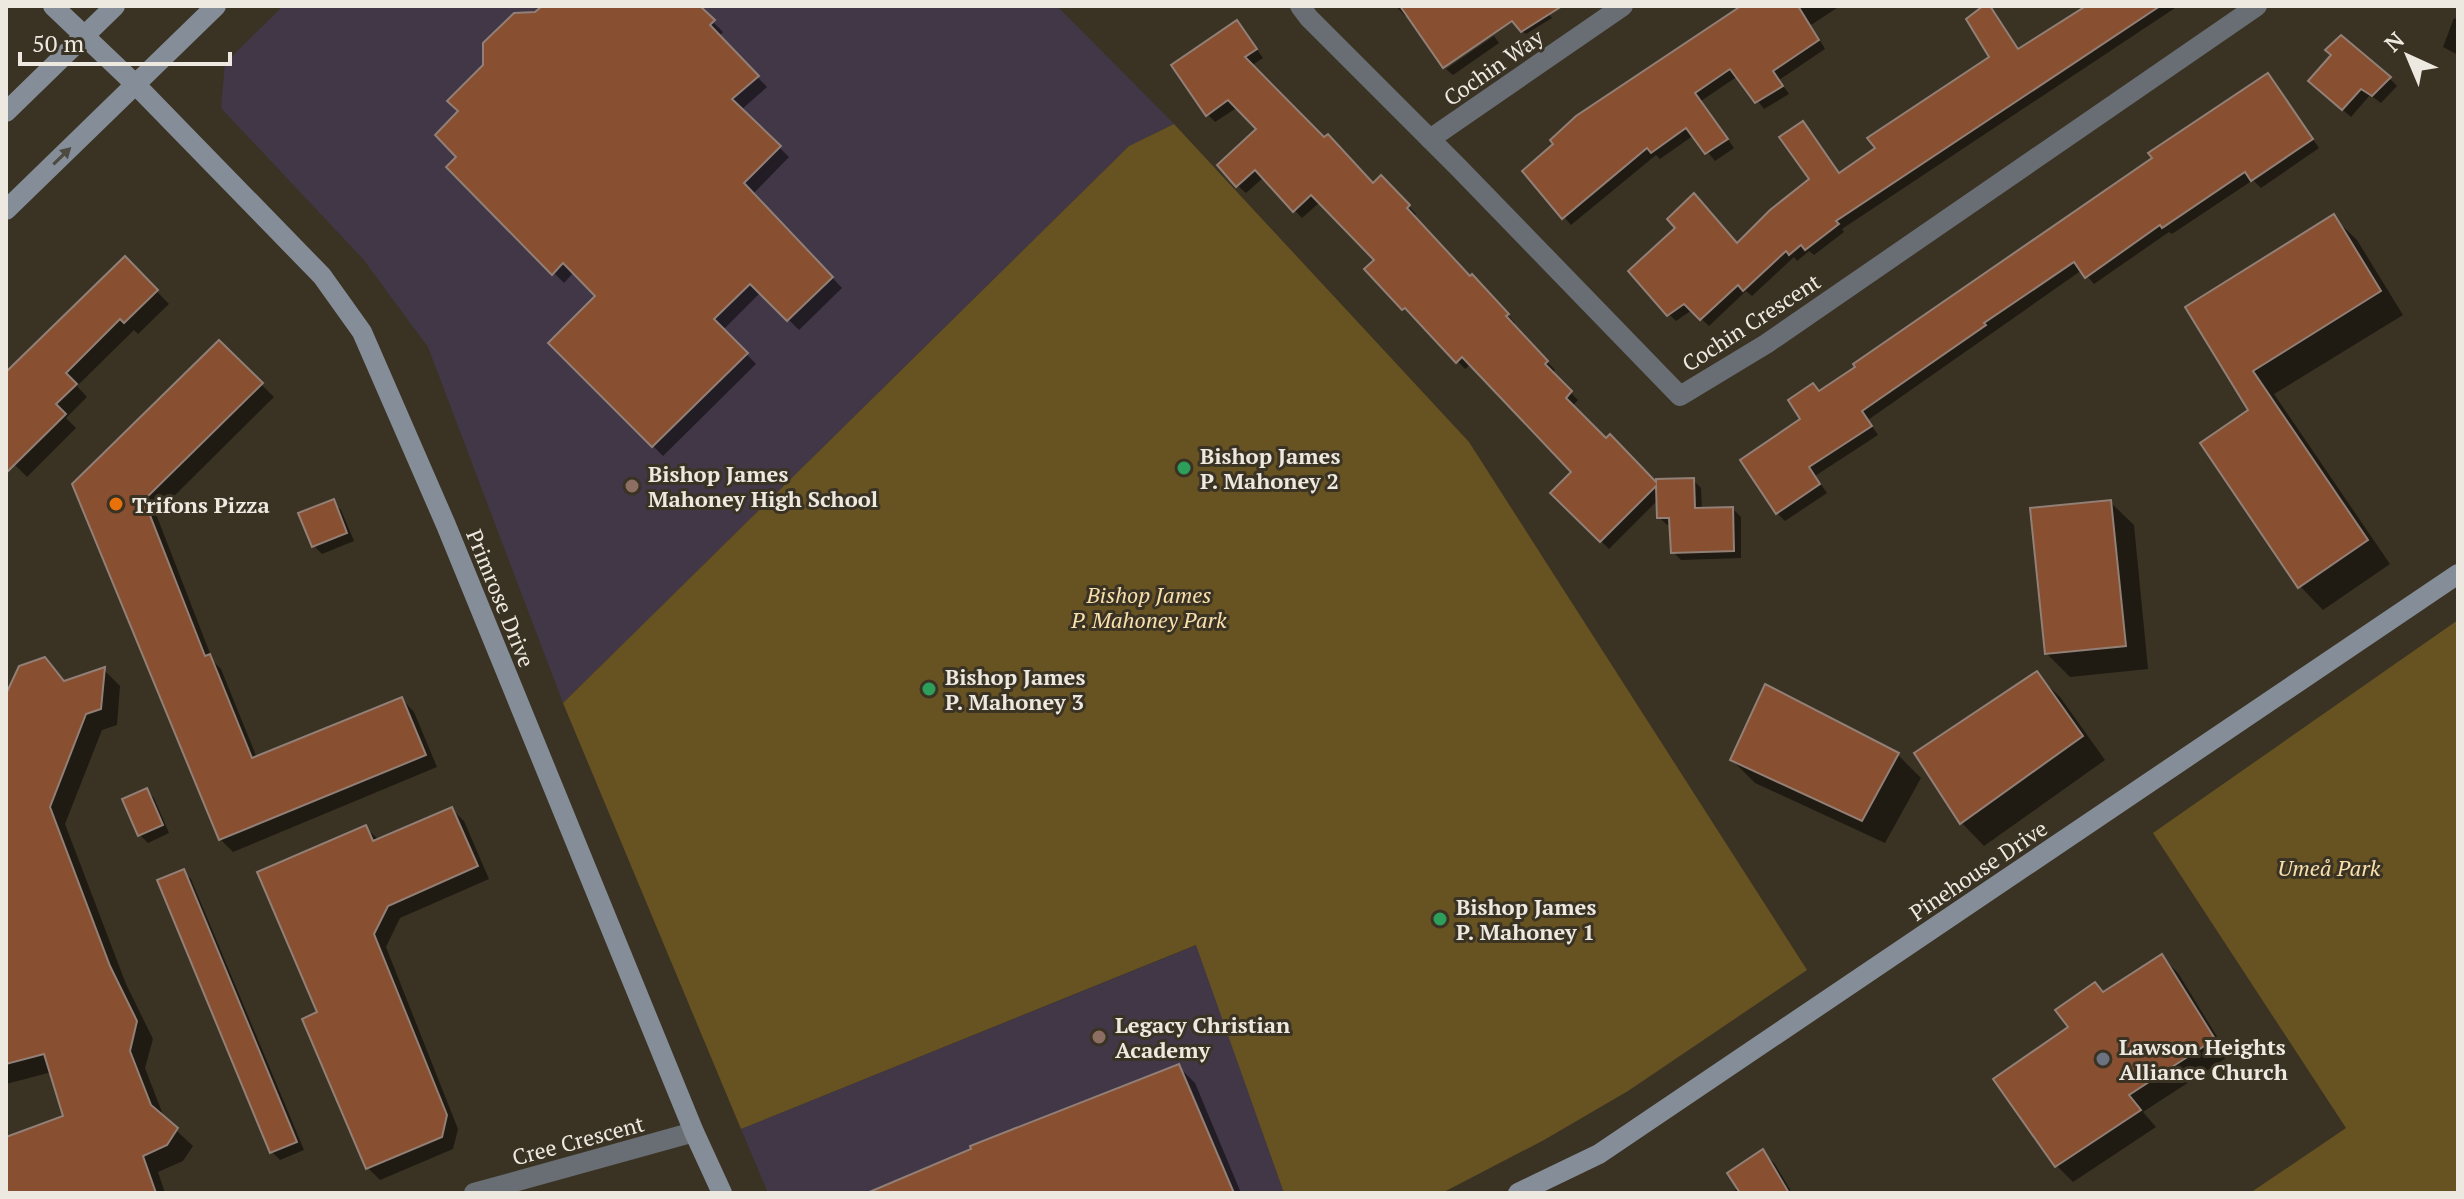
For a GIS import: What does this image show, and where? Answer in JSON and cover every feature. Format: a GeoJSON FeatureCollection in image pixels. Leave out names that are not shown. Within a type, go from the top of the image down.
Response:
{"type":"FeatureCollection","features":[{"type":"Feature","properties":{"kind":"street","name":"Primrose Drive"},"geometry":{"type":"LineString","coordinates":[[53,6],[135,84],[322,276],[362,332],[446,525],[694,1132],[722,1193]]}},
{"type":"Feature","properties":{"kind":"street"},"geometry":{"type":"LineString","coordinates":[[6,112],[115,6]]}},
{"type":"Feature","properties":{"kind":"street"},"geometry":{"type":"LineString","coordinates":[[6,210],[216,6]]}},
{"type":"Feature","properties":{"kind":"street","name":"Cochin Crescent"},"geometry":{"type":"LineString","coordinates":[[1300,6],[1680,396],[1766,344],[2257,6]]}},
{"type":"Feature","properties":{"kind":"street","name":"Cochin Way"},"geometry":{"type":"LineString","coordinates":[[1430,139],[1623,6]]}},
{"type":"Feature","properties":{"kind":"street","name":"Pinehouse Drive"},"geometry":{"type":"LineString","coordinates":[[1518,1193],[1599,1154],[2458,574]]}},
{"type":"Feature","properties":{"kind":"street","name":"Cree Crescent"},"geometry":{"type":"LineString","coordinates":[[474,1193],[694,1132]]}},
{"type":"Feature","properties":{"kind":"shaded area","name":"Bishop James Mahoney High School"},"geometry":{"type":"Polygon","coordinates":[[[283,6],[1057,6],[1174,124],[1129,146],[563,703],[428,347],[363,259],[221,108],[225,63],[283,6]]]}},
{"type":"Feature","properties":{"kind":"shaded area","name":"Legacy Christian Academy"},"geometry":{"type":"Polygon","coordinates":[[[1197,945],[1284,1193],[768,1193],[741,1129],[1197,945]]]}},
{"type":"Feature","properties":{"kind":"green space","name":"Bishop James P. Mahoney Park"},"geometry":{"type":"Polygon","coordinates":[[[1174,124],[1469,442],[1807,970],[1628,1091],[1544,1140],[1442,1193],[1284,1193],[1196,945],[741,1129],[563,703],[1129,146],[1174,124]]]}},
{"type":"Feature","properties":{"kind":"green space","name":"Umeå Park"},"geometry":{"type":"Polygon","coordinates":[[[2458,620],[2458,1193],[2250,1193],[2346,1128],[2153,833],[2458,620]]]}},
{"type":"Feature","properties":{"kind":"building"},"geometry":{"type":"Polygon","coordinates":[[[542,6],[700,6],[715,20],[710,25],[759,76],[732,99],[781,146],[744,183],[833,277],[787,321],[750,284],[714,319],[748,353],[652,447],[548,343],[595,296],[563,263],[552,275],[446,167],[456,157],[435,135],[458,111],[447,101],[483,65],[483,43],[514,13],[535,12],[542,6]]]}},
{"type":"Feature","properties":{"kind":"building"},"geometry":{"type":"Polygon","coordinates":[[[1400,6],[1562,6],[1521,32],[1512,21],[1443,68],[1400,6]]]}},
{"type":"Feature","properties":{"kind":"building"},"geometry":{"type":"Polygon","coordinates":[[[1741,6],[1798,6],[1819,40],[1773,71],[1783,86],[1755,103],[1730,69],[1695,93],[1728,139],[1705,154],[1686,128],[1651,153],[1647,148],[1562,219],[1522,171],[1553,144],[1550,140],[1576,116],[1741,6]]]}},
{"type":"Feature","properties":{"kind":"building"},"geometry":{"type":"Polygon","coordinates":[[[1983,6],[1990,6],[2018,49],[2086,6],[2160,6],[1836,221],[1839,224],[1805,250],[1801,245],[1789,255],[1786,251],[1743,291],[1738,285],[1700,320],[1684,304],[1667,316],[1628,271],[1675,228],[1667,219],[1694,193],[1737,243],[1770,210],[1809,179],[1779,137],[1803,121],[1839,173],[1875,148],[1867,138],[1989,57],[1966,19],[1983,6]]]}},
{"type":"Feature","properties":{"kind":"building"},"geometry":{"type":"Polygon","coordinates":[[[1237,20],[1257,49],[1245,57],[1324,137],[1328,134],[1373,183],[1381,175],[1410,205],[1407,208],[1509,314],[1506,316],[1548,361],[1545,364],[1572,391],[1566,398],[1606,438],[1610,434],[1656,482],[1656,479],[1694,478],[1695,508],[1733,507],[1734,551],[1671,553],[1669,518],[1657,518],[1656,486],[1600,542],[1550,493],[1571,472],[1462,357],[1456,363],[1405,308],[1402,310],[1364,269],[1374,260],[1311,195],[1293,212],[1255,170],[1236,187],[1217,165],[1256,129],[1228,100],[1206,116],[1171,65],[1237,20]]]}},
{"type":"Feature","properties":{"kind":"building"},"geometry":{"type":"Polygon","coordinates":[[[2341,35],[2391,77],[2372,96],[2361,89],[2342,110],[2308,81],[2331,55],[2325,50],[2341,35]]]}},
{"type":"Feature","properties":{"kind":"building"},"geometry":{"type":"Polygon","coordinates":[[[2268,73],[2313,139],[2251,181],[2245,172],[2162,228],[2160,225],[2085,278],[2074,262],[1984,323],[1986,325],[1862,411],[1872,426],[1809,467],[1820,484],[1776,514],[1740,460],[1800,419],[1788,400],[1813,383],[1819,391],[1855,367],[1853,364],[2152,158],[2148,153],[2268,73]]]}},
{"type":"Feature","properties":{"kind":"building"},"geometry":{"type":"Polygon","coordinates":[[[2334,214],[2381,291],[2253,371],[2368,540],[2298,588],[2200,443],[2248,410],[2185,307],[2334,214]]]}},
{"type":"Feature","properties":{"kind":"building"},"geometry":{"type":"Polygon","coordinates":[[[125,256],[158,290],[124,323],[120,319],[66,373],[77,384],[56,404],[66,414],[6,473],[6,372],[125,256]]]}},
{"type":"Feature","properties":{"kind":"building"},"geometry":{"type":"Polygon","coordinates":[[[219,340],[263,383],[144,500],[205,656],[210,654],[252,758],[402,697],[426,755],[219,840],[72,484],[219,340]]]}},
{"type":"Feature","properties":{"kind":"building"},"geometry":{"type":"Polygon","coordinates":[[[334,499],[347,533],[312,547],[298,513],[334,499]]]}},
{"type":"Feature","properties":{"kind":"building"},"geometry":{"type":"Polygon","coordinates":[[[2111,500],[2126,646],[2045,654],[2030,508],[2111,500]]]}},
{"type":"Feature","properties":{"kind":"building"},"geometry":{"type":"Polygon","coordinates":[[[45,657],[64,681],[105,667],[101,709],[86,714],[50,807],[110,966],[137,1021],[130,1051],[151,1105],[178,1128],[167,1145],[143,1156],[156,1193],[6,1193],[6,1137],[63,1116],[44,1054],[6,1064],[6,694],[19,666],[45,657]]]}},
{"type":"Feature","properties":{"kind":"building"},"geometry":{"type":"Polygon","coordinates":[[[2037,671],[2083,736],[1960,824],[1914,753],[2037,671]]]}},
{"type":"Feature","properties":{"kind":"building"},"geometry":{"type":"Polygon","coordinates":[[[1765,684],[1899,753],[1862,821],[1730,760],[1765,684]]]}},
{"type":"Feature","properties":{"kind":"building"},"geometry":{"type":"Polygon","coordinates":[[[147,788],[163,825],[138,836],[122,799],[147,788]]]}},
{"type":"Feature","properties":{"kind":"building"},"geometry":{"type":"Polygon","coordinates":[[[452,807],[478,866],[388,906],[374,934],[447,1115],[442,1137],[366,1169],[302,1019],[317,1012],[257,872],[366,825],[373,841],[452,807]]]}},
{"type":"Feature","properties":{"kind":"building"},"geometry":{"type":"Polygon","coordinates":[[[184,869],[297,1142],[270,1153],[157,880],[184,869]]]}},
{"type":"Feature","properties":{"kind":"building","name":"Lawson Heights Alliance Church"},"geometry":{"type":"Polygon","coordinates":[[[2162,954],[2215,1039],[2129,1095],[2141,1110],[2055,1167],[1993,1079],[2068,1027],[2055,1010],[2095,982],[2103,992],[2162,954]]]}},
{"type":"Feature","properties":{"kind":"building"},"geometry":{"type":"Polygon","coordinates":[[[1179,1064],[1234,1193],[867,1193],[971,1149],[970,1146],[1179,1064]]]}},
{"type":"Feature","properties":{"kind":"building"},"geometry":{"type":"Polygon","coordinates":[[[1763,1149],[1789,1193],[1740,1193],[1727,1173],[1763,1149]]]}},
{"type":"Feature","properties":{"kind":"place","name":"Bishop James P. Mahoney 2"},"geometry":{"type":"Point","coordinates":[1184,468]}},
{"type":"Feature","properties":{"kind":"place","name":"Bishop James Mahoney High School"},"geometry":{"type":"Point","coordinates":[632,486]}},
{"type":"Feature","properties":{"kind":"place","name":"Trifons Pizza"},"geometry":{"type":"Point","coordinates":[116,504]}},
{"type":"Feature","properties":{"kind":"place","name":"Bishop James P. Mahoney 3"},"geometry":{"type":"Point","coordinates":[929,689]}},
{"type":"Feature","properties":{"kind":"place","name":"Bishop James P. Mahoney 1"},"geometry":{"type":"Point","coordinates":[1440,919]}},
{"type":"Feature","properties":{"kind":"place","name":"Legacy Christian Academy"},"geometry":{"type":"Point","coordinates":[1099,1037]}},
{"type":"Feature","properties":{"kind":"place","name":"Lawson Heights Alliance Church"},"geometry":{"type":"Point","coordinates":[2103,1059]}}]}
